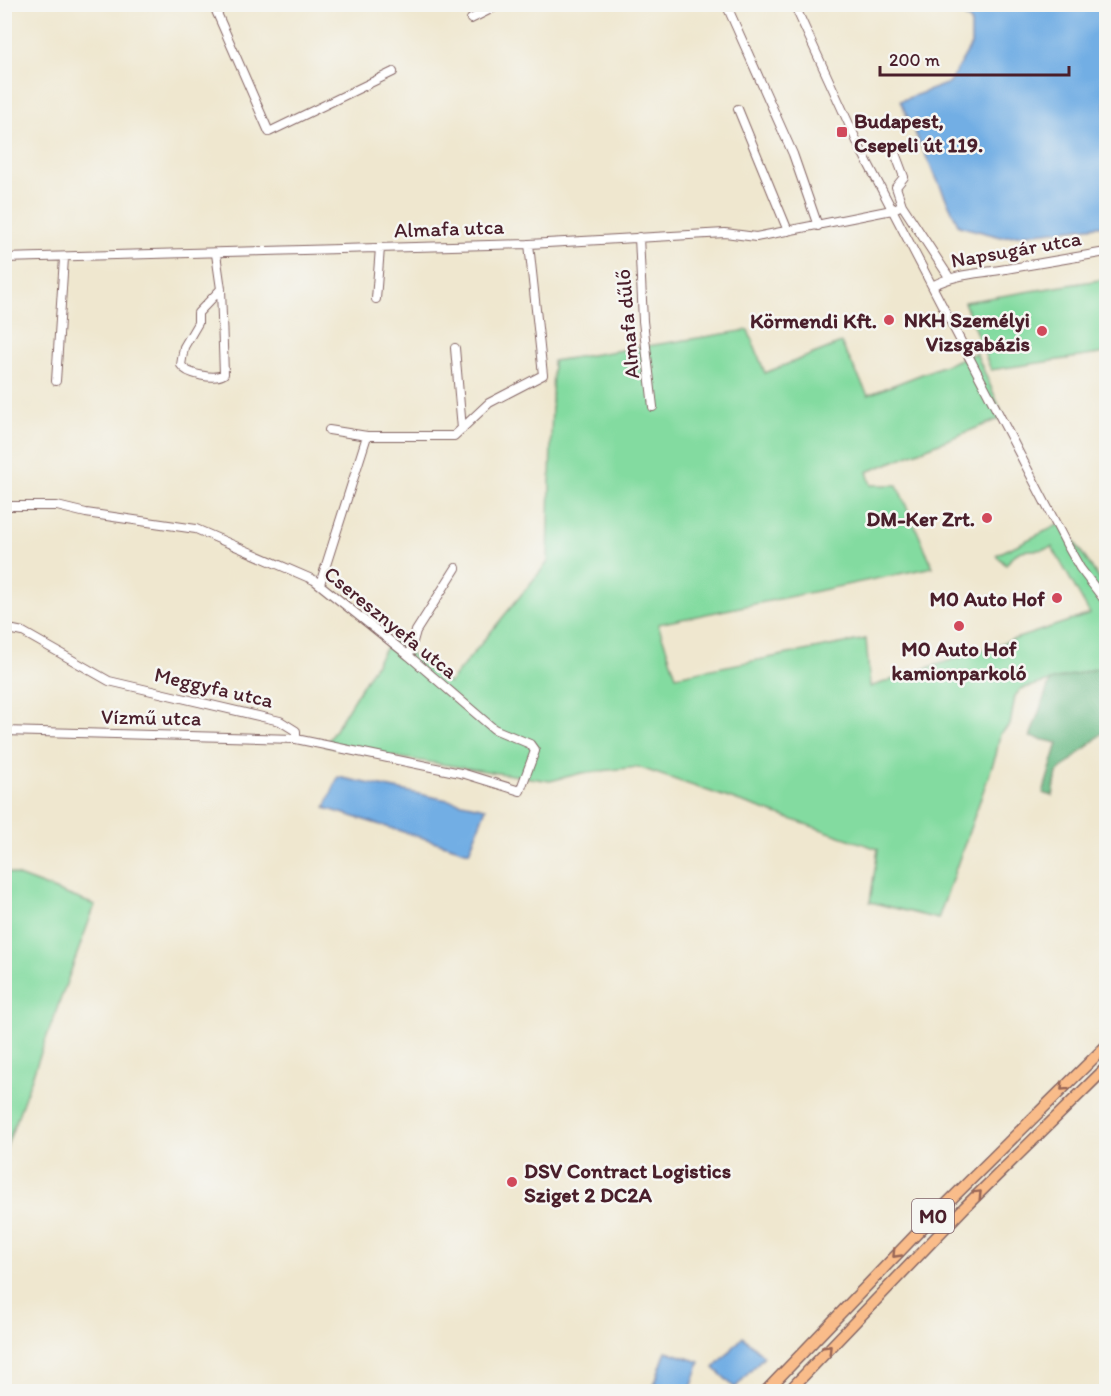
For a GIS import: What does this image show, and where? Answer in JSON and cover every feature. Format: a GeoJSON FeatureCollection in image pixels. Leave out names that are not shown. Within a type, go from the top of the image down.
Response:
{"type":"FeatureCollection","features":[{"type":"Feature","properties":{"kind":"highway","name":"M0"},"geometry":{"type":"LineString","coordinates":[[765,1392],[928,1222],[1107,1046]]}},
{"type":"Feature","properties":{"kind":"highway","name":"M0"},"geometry":{"type":"LineString","coordinates":[[788,1392],[965,1207],[1107,1068]]}},
{"type":"Feature","properties":{"kind":"street"},"geometry":{"type":"LineString","coordinates":[[471,19],[501,4]]}},
{"type":"Feature","properties":{"kind":"street"},"geometry":{"type":"LineString","coordinates":[[726,4],[793,154],[818,226]]}},
{"type":"Feature","properties":{"kind":"street"},"geometry":{"type":"LineString","coordinates":[[795,4],[848,125],[892,210],[1066,543],[1080,568],[1107,602]]}},
{"type":"Feature","properties":{"kind":"street"},"geometry":{"type":"LineString","coordinates":[[217,6],[269,132],[393,72]]}},
{"type":"Feature","properties":{"kind":"street"},"geometry":{"type":"LineString","coordinates":[[738,109],[788,231]]}},
{"type":"Feature","properties":{"kind":"street"},"geometry":{"type":"LineString","coordinates":[[895,153],[904,177],[896,187],[902,205],[949,277]]}},
{"type":"Feature","properties":{"kind":"street","name":"Almafa utca"},"geometry":{"type":"LineString","coordinates":[[4,258],[529,244],[724,233],[748,237],[818,226],[892,210],[902,205]]}},
{"type":"Feature","properties":{"kind":"street","name":"Almafa dűlő"},"geometry":{"type":"LineString","coordinates":[[639,237],[643,321],[653,407]]}},
{"type":"Feature","properties":{"kind":"street"},"geometry":{"type":"LineString","coordinates":[[328,430],[367,436],[443,438],[454,436],[489,403],[543,375],[529,244]]}},
{"type":"Feature","properties":{"kind":"street"},"geometry":{"type":"LineString","coordinates":[[376,299],[380,248]]}},
{"type":"Feature","properties":{"kind":"street","name":"Napsugár utca"},"geometry":{"type":"LineString","coordinates":[[932,286],[949,277],[1107,252]]}},
{"type":"Feature","properties":{"kind":"street"},"geometry":{"type":"LineString","coordinates":[[216,254],[221,289],[224,374],[219,377],[189,373],[181,365],[184,347],[198,323],[198,313],[221,289]]}},
{"type":"Feature","properties":{"kind":"street"},"geometry":{"type":"LineString","coordinates":[[56,381],[64,258]]}},
{"type":"Feature","properties":{"kind":"street"},"geometry":{"type":"LineString","coordinates":[[455,348],[462,429]]}},
{"type":"Feature","properties":{"kind":"street"},"geometry":{"type":"LineString","coordinates":[[320,584],[367,436]]}},
{"type":"Feature","properties":{"kind":"street","name":"Cseresznyefa utca"},"geometry":{"type":"LineString","coordinates":[[4,506],[57,506],[86,513],[196,529],[320,584],[494,729],[535,749],[534,758],[520,791],[465,774],[296,739]]}},
{"type":"Feature","properties":{"kind":"street"},"geometry":{"type":"LineString","coordinates":[[409,656],[416,631],[456,568]]}},
{"type":"Feature","properties":{"kind":"street","name":"Meggyfa utca"},"geometry":{"type":"LineString","coordinates":[[4,628],[23,632],[109,681],[280,721],[296,731],[296,739]]}},
{"type":"Feature","properties":{"kind":"street","name":"Vízmű utca"},"geometry":{"type":"LineString","coordinates":[[4,731],[296,739]]}},
{"type":"Feature","properties":{"kind":"green space","name":"NKH Személyi Vizsgabázis"},"geometry":{"type":"Polygon","coordinates":[[[1106,279],[1106,353],[991,370],[964,302],[1106,279]]]}},
{"type":"Feature","properties":{"kind":"green space"},"geometry":{"type":"Polygon","coordinates":[[[748,330],[765,373],[841,343],[868,395],[976,353],[1004,417],[867,472],[871,485],[897,485],[933,567],[658,624],[676,676],[866,639],[870,687],[1090,614],[1052,547],[1022,551],[1006,565],[996,555],[1062,523],[1106,589],[1106,666],[1021,689],[1015,696],[1010,725],[1000,734],[996,755],[938,919],[870,902],[878,849],[638,767],[582,773],[550,781],[325,746],[391,639],[449,683],[548,562],[553,361],[748,330]]]}},
{"type":"Feature","properties":{"kind":"green space"},"geometry":{"type":"Polygon","coordinates":[[[1106,666],[1106,730],[1057,773],[1053,796],[1043,793],[1058,743],[1030,737],[1050,681],[1106,666]]]}},
{"type":"Feature","properties":{"kind":"green space"},"geometry":{"type":"Polygon","coordinates":[[[4,871],[95,905],[5,1151],[4,871]]]}},
{"type":"Feature","properties":{"kind":"water"},"geometry":{"type":"Polygon","coordinates":[[[951,5],[1106,5],[1106,225],[1001,237],[959,226],[900,101],[949,83],[971,45],[971,22],[951,5]]]}},
{"type":"Feature","properties":{"kind":"water"},"geometry":{"type":"Polygon","coordinates":[[[338,777],[486,808],[469,852],[325,808],[338,777]]]}},
{"type":"Feature","properties":{"kind":"water"},"geometry":{"type":"Polygon","coordinates":[[[743,1337],[764,1356],[735,1388],[714,1368],[743,1337]]]}},
{"type":"Feature","properties":{"kind":"water"},"geometry":{"type":"Polygon","coordinates":[[[666,1351],[700,1362],[690,1391],[652,1391],[666,1351]]]}},
{"type":"Feature","properties":{"kind":"place","name":"Budapest, Csepeli út 119."},"geometry":{"type":"Point","coordinates":[842,132]}},
{"type":"Feature","properties":{"kind":"place","name":"Körmendi Kft."},"geometry":{"type":"Point","coordinates":[889,320]}},
{"type":"Feature","properties":{"kind":"place","name":"NKH Személyi Vizsgabázis"},"geometry":{"type":"Point","coordinates":[1042,331]}},
{"type":"Feature","properties":{"kind":"place","name":"DM-Ker Zrt."},"geometry":{"type":"Point","coordinates":[987,518]}},
{"type":"Feature","properties":{"kind":"place","name":"M0 Auto Hof"},"geometry":{"type":"Point","coordinates":[1057,598]}},
{"type":"Feature","properties":{"kind":"place","name":"M0 Auto Hof kamionparkoló"},"geometry":{"type":"Point","coordinates":[959,626]}},
{"type":"Feature","properties":{"kind":"place","name":"DSV Contract Logistics Sziget 2 DC2A"},"geometry":{"type":"Point","coordinates":[512,1182]}}]}
